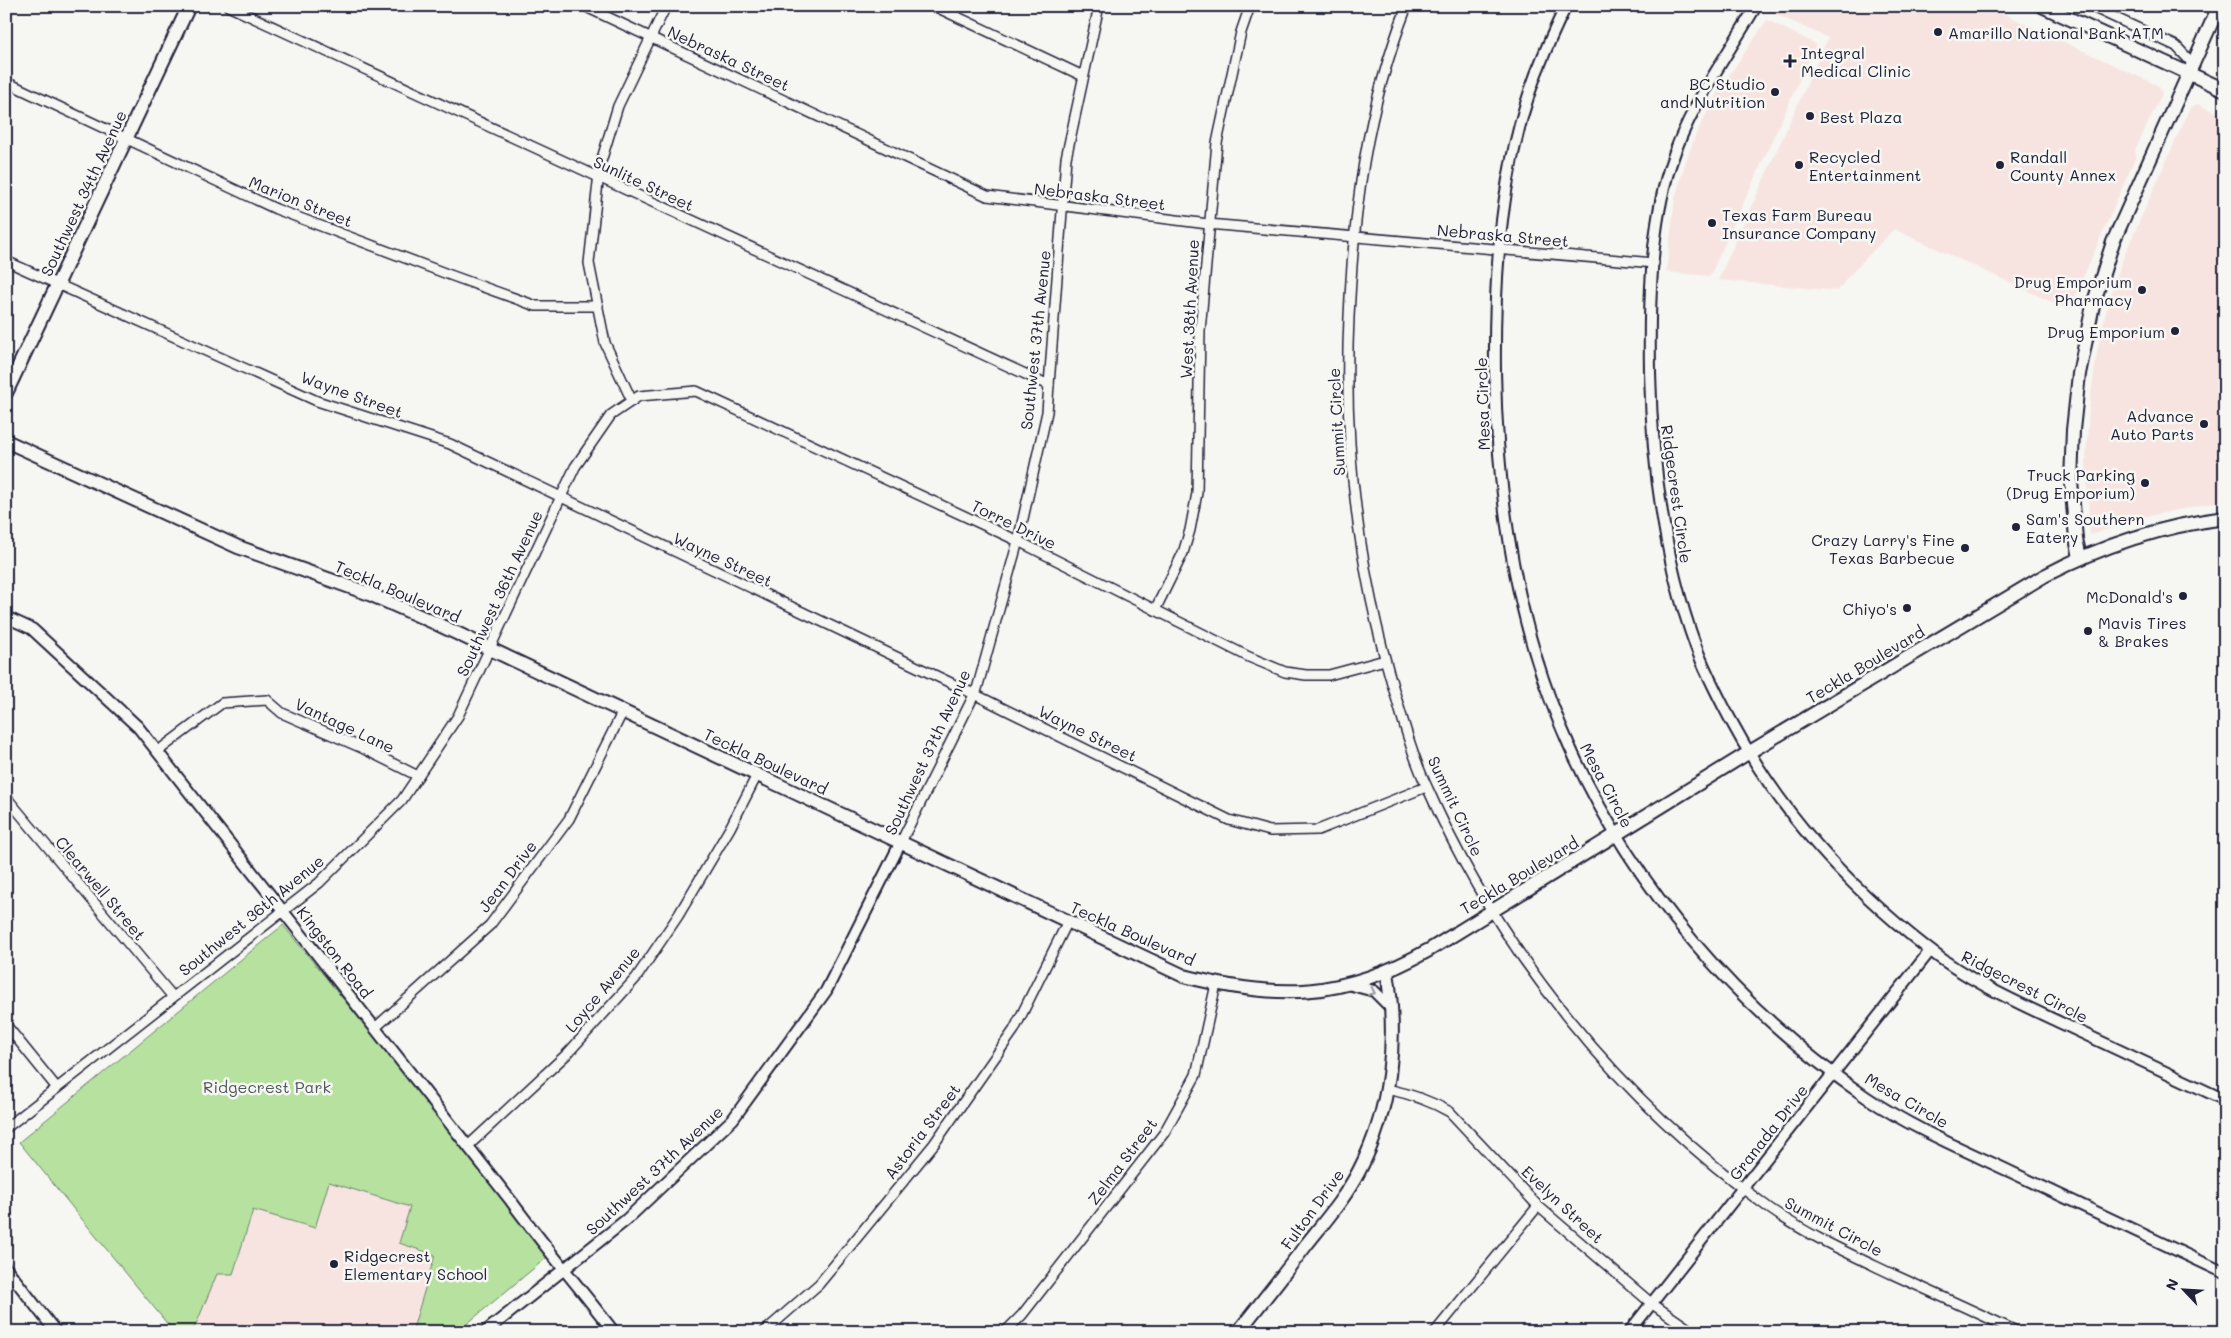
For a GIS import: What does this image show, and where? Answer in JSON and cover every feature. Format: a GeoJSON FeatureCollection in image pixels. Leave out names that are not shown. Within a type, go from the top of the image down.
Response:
{"type":"FeatureCollection","features":[{"type":"Feature","properties":{"kind":"main road","name":"Southwest 34th Avenue"},"geometry":{"type":"LineString","coordinates":[[6,394],[189,6]]}},
{"type":"Feature","properties":{"kind":"main road"},"geometry":{"type":"LineString","coordinates":[[2042,6],[2192,70],[2225,90]]}},
{"type":"Feature","properties":{"kind":"main road"},"geometry":{"type":"LineString","coordinates":[[2080,557],[2073,511],[2072,450],[2076,399],[2086,334],[2103,270],[2113,242],[2192,70],[2219,6]]}},
{"type":"Feature","properties":{"kind":"main road","name":"Teckla Boulevard"},"geometry":{"type":"LineString","coordinates":[[6,441],[238,547],[367,593],[490,648],[1184,976],[1216,984],[1259,991],[1290,992],[1318,990],[1347,984],[1387,972],[1429,950],[1748,753],[2044,576],[2080,557],[2154,530],[2225,518]]}},
{"type":"Feature","properties":{"kind":"main road","name":"Fulton Drive"},"geometry":{"type":"LineString","coordinates":[[1238,1332],[1339,1204],[1354,1180],[1371,1145],[1383,1112],[1388,1089],[1392,1046],[1392,1008],[1387,972]]}},
{"type":"Feature","properties":{"kind":"street","name":"Sunlite Street"},"geometry":{"type":"LineString","coordinates":[[228,6],[1049,385]]}},
{"type":"Feature","properties":{"kind":"street","name":"Nebraska Street"},"geometry":{"type":"LineString","coordinates":[[584,6],[987,196],[1208,224],[1654,263]]}},
{"type":"Feature","properties":{"kind":"street"},"geometry":{"type":"LineString","coordinates":[[632,401],[605,343],[589,263],[600,165],[618,106],[666,6]]}},
{"type":"Feature","properties":{"kind":"street"},"geometry":{"type":"LineString","coordinates":[[934,6],[1083,76]]}},
{"type":"Feature","properties":{"kind":"street","name":"Southwest 37th Avenue"},"geometry":{"type":"LineString","coordinates":[[484,1332],[626,1220],[732,1119],[826,991],[974,694],[1018,541],[1047,412],[1066,158],[1099,6]]}},
{"type":"Feature","properties":{"kind":"street","name":"West 38th Avenue"},"geometry":{"type":"LineString","coordinates":[[1155,610],[1183,553],[1198,493],[1200,331],[1208,224],[1217,143],[1241,32],[1250,6]]}},
{"type":"Feature","properties":{"kind":"street","name":"Summit Circle"},"geometry":{"type":"LineString","coordinates":[[1407,6],[1381,84],[1367,138],[1358,188],[1347,353],[1352,461],[1366,570],[1375,622],[1403,721],[1426,787],[1513,946],[1544,989],[1584,1038],[1623,1083],[1668,1126],[1743,1188],[1804,1231],[2018,1332]]}},
{"type":"Feature","properties":{"kind":"street","name":"Mesa Circle"},"geometry":{"type":"LineString","coordinates":[[1566,6],[1536,74],[1508,177],[1494,299],[1496,427],[1501,490],[1510,546],[1535,654],[1568,745],[1617,835],[1653,890],[1686,933],[1756,1009],[1833,1072],[1866,1097],[1903,1118],[2225,1273]]}},
{"type":"Feature","properties":{"kind":"street","name":"Ridgecrest Circle"},"geometry":{"type":"LineString","coordinates":[[1756,6],[1699,99],[1681,136],[1670,167],[1659,212],[1654,263],[1650,309],[1650,406],[1655,470],[1664,529],[1676,584],[1696,648],[1748,753],[1786,808],[1817,848],[1878,908],[1930,951],[1966,976],[2012,1000],[2225,1100]]}},
{"type":"Feature","properties":{"kind":"street"},"geometry":{"type":"LineString","coordinates":[[2090,6],[2176,46],[2192,70]]}},
{"type":"Feature","properties":{"kind":"street","name":"Marion Street"},"geometry":{"type":"LineString","coordinates":[[6,82],[276,209],[450,275],[536,306],[598,306]]}},
{"type":"Feature","properties":{"kind":"street","name":"Wayne Street"},"geometry":{"type":"LineString","coordinates":[[6,261],[317,400],[450,444],[974,694],[1229,820],[1270,831],[1318,830],[1426,787]]}},
{"type":"Feature","properties":{"kind":"street","name":"Torre Drive"},"geometry":{"type":"LineString","coordinates":[[632,401],[639,396],[696,391],[1018,541],[1249,657],[1285,672],[1329,675],[1385,660]]}},
{"type":"Feature","properties":{"kind":"street","name":"Southwest 36th Avenue"},"geometry":{"type":"LineString","coordinates":[[6,1128],[318,883],[402,800],[458,716],[575,467],[611,415],[632,401]]}},
{"type":"Feature","properties":{"kind":"street","name":"Kingston Road"},"geometry":{"type":"LineString","coordinates":[[6,617],[32,629],[138,727],[614,1332]]}},
{"type":"Feature","properties":{"kind":"street","name":"Vantage Lane"},"geometry":{"type":"LineString","coordinates":[[158,752],[222,703],[266,700],[282,713],[360,747],[418,776]]}},
{"type":"Feature","properties":{"kind":"street","name":"Jean Drive"},"geometry":{"type":"LineString","coordinates":[[375,1028],[490,925],[569,819],[623,711]]}},
{"type":"Feature","properties":{"kind":"street","name":"Loyce Avenue"},"geometry":{"type":"LineString","coordinates":[[468,1146],[568,1053],[636,978],[678,916],[730,828],[757,775]]}},
{"type":"Feature","properties":{"kind":"street","name":"Clearwell Street"},"geometry":{"type":"LineString","coordinates":[[6,797],[173,997]]}},
{"type":"Feature","properties":{"kind":"street","name":"Astoria Street"},"geometry":{"type":"LineString","coordinates":[[764,1332],[819,1284],[934,1144],[1014,1030],[1068,921]]}},
{"type":"Feature","properties":{"kind":"street","name":"Granada Drive"},"geometry":{"type":"LineString","coordinates":[[1629,1332],[1930,951]]}},
{"type":"Feature","properties":{"kind":"street","name":"Zelma Street"},"geometry":{"type":"LineString","coordinates":[[1005,1332],[1022,1315],[1164,1133],[1196,1075],[1216,984]]}},
{"type":"Feature","properties":{"kind":"street"},"geometry":{"type":"LineString","coordinates":[[1347,984],[1374,991],[1392,1008]]}},
{"type":"Feature","properties":{"kind":"street"},"geometry":{"type":"LineString","coordinates":[[6,1025],[57,1088]]}},
{"type":"Feature","properties":{"kind":"street","name":"Evelyn Street"},"geometry":{"type":"LineString","coordinates":[[1388,1089],[1415,1095],[1433,1102],[1450,1112],[1538,1206],[1651,1303],[1693,1332]]}},
{"type":"Feature","properties":{"kind":"street"},"geometry":{"type":"LineString","coordinates":[[1435,1332],[1538,1206]]}},
{"type":"Feature","properties":{"kind":"street"},"geometry":{"type":"LineString","coordinates":[[6,1268],[56,1332]]}},
{"type":"Feature","properties":{"kind":"shaded area"},"geometry":{"type":"Polygon","coordinates":[[[1774,6],[1987,6],[2159,86],[2162,94],[2135,150],[2136,156],[2069,310],[1894,229],[1846,279],[1838,291],[1718,280],[1828,38],[1771,12],[1774,6]]]}},
{"type":"Feature","properties":{"kind":"shaded area"},"geometry":{"type":"Polygon","coordinates":[[[1767,20],[1816,44],[1710,276],[1666,272],[1675,199],[1696,134],[1717,93],[1767,20]]]}},
{"type":"Feature","properties":{"kind":"shaded area"},"geometry":{"type":"Polygon","coordinates":[[[2197,104],[2225,116],[2225,500],[2144,517],[2090,535],[2086,462],[2089,410],[2097,352],[2109,299],[2124,256],[2190,108],[2197,104]]]}},
{"type":"Feature","properties":{"kind":"shaded area","name":"Ridgecrest Elementary School"},"geometry":{"type":"Polygon","coordinates":[[[329,1182],[410,1207],[435,1254],[412,1332],[189,1332],[195,1327],[217,1274],[233,1274],[253,1210],[315,1228],[329,1182]]]}},
{"type":"Feature","properties":{"kind":"green space","name":"Ridgecrest Park"},"geometry":{"type":"Polygon","coordinates":[[[283,925],[551,1254],[457,1332],[412,1332],[435,1255],[399,1243],[410,1207],[329,1182],[315,1228],[253,1210],[233,1274],[217,1274],[195,1327],[189,1332],[174,1332],[19,1142],[283,925]]]}},
{"type":"Feature","properties":{"kind":"place","name":"Amarillo National Bank ATM"},"geometry":{"type":"Point","coordinates":[1938,32]}},
{"type":"Feature","properties":{"kind":"place","name":"Integral Medical Clinic"},"geometry":{"type":"Point","coordinates":[1790,61]}},
{"type":"Feature","properties":{"kind":"place","name":"BC Studio and Nutrition"},"geometry":{"type":"Point","coordinates":[1775,92]}},
{"type":"Feature","properties":{"kind":"place","name":"Best Plaza"},"geometry":{"type":"Point","coordinates":[1810,116]}},
{"type":"Feature","properties":{"kind":"place","name":"Recycled Entertainment"},"geometry":{"type":"Point","coordinates":[1799,165]}},
{"type":"Feature","properties":{"kind":"place","name":"Randall County Annex"},"geometry":{"type":"Point","coordinates":[2000,165]}},
{"type":"Feature","properties":{"kind":"place","name":"Texas Farm Bureau Insurance Company"},"geometry":{"type":"Point","coordinates":[1712,223]}},
{"type":"Feature","properties":{"kind":"place","name":"Drug Emporium Pharmacy"},"geometry":{"type":"Point","coordinates":[2142,290]}},
{"type":"Feature","properties":{"kind":"place","name":"Drug Emporium"},"geometry":{"type":"Point","coordinates":[2175,331]}},
{"type":"Feature","properties":{"kind":"place","name":"Advance Auto Parts"},"geometry":{"type":"Point","coordinates":[2204,424]}},
{"type":"Feature","properties":{"kind":"place","name":"Truck Parking (Drug Emporium)"},"geometry":{"type":"Point","coordinates":[2145,483]}},
{"type":"Feature","properties":{"kind":"place","name":"Sam's Southern Eatery"},"geometry":{"type":"Point","coordinates":[2016,527]}},
{"type":"Feature","properties":{"kind":"place","name":"Crazy Larry's Fine Texas Barbecue"},"geometry":{"type":"Point","coordinates":[1965,548]}},
{"type":"Feature","properties":{"kind":"place","name":"McDonald's"},"geometry":{"type":"Point","coordinates":[2183,596]}},
{"type":"Feature","properties":{"kind":"place","name":"Chiyo's"},"geometry":{"type":"Point","coordinates":[1907,608]}},
{"type":"Feature","properties":{"kind":"place","name":"Mavis Tires & Brakes"},"geometry":{"type":"Point","coordinates":[2088,631]}},
{"type":"Feature","properties":{"kind":"place","name":"Ridgecrest Elementary School"},"geometry":{"type":"Point","coordinates":[334,1264]}}]}
